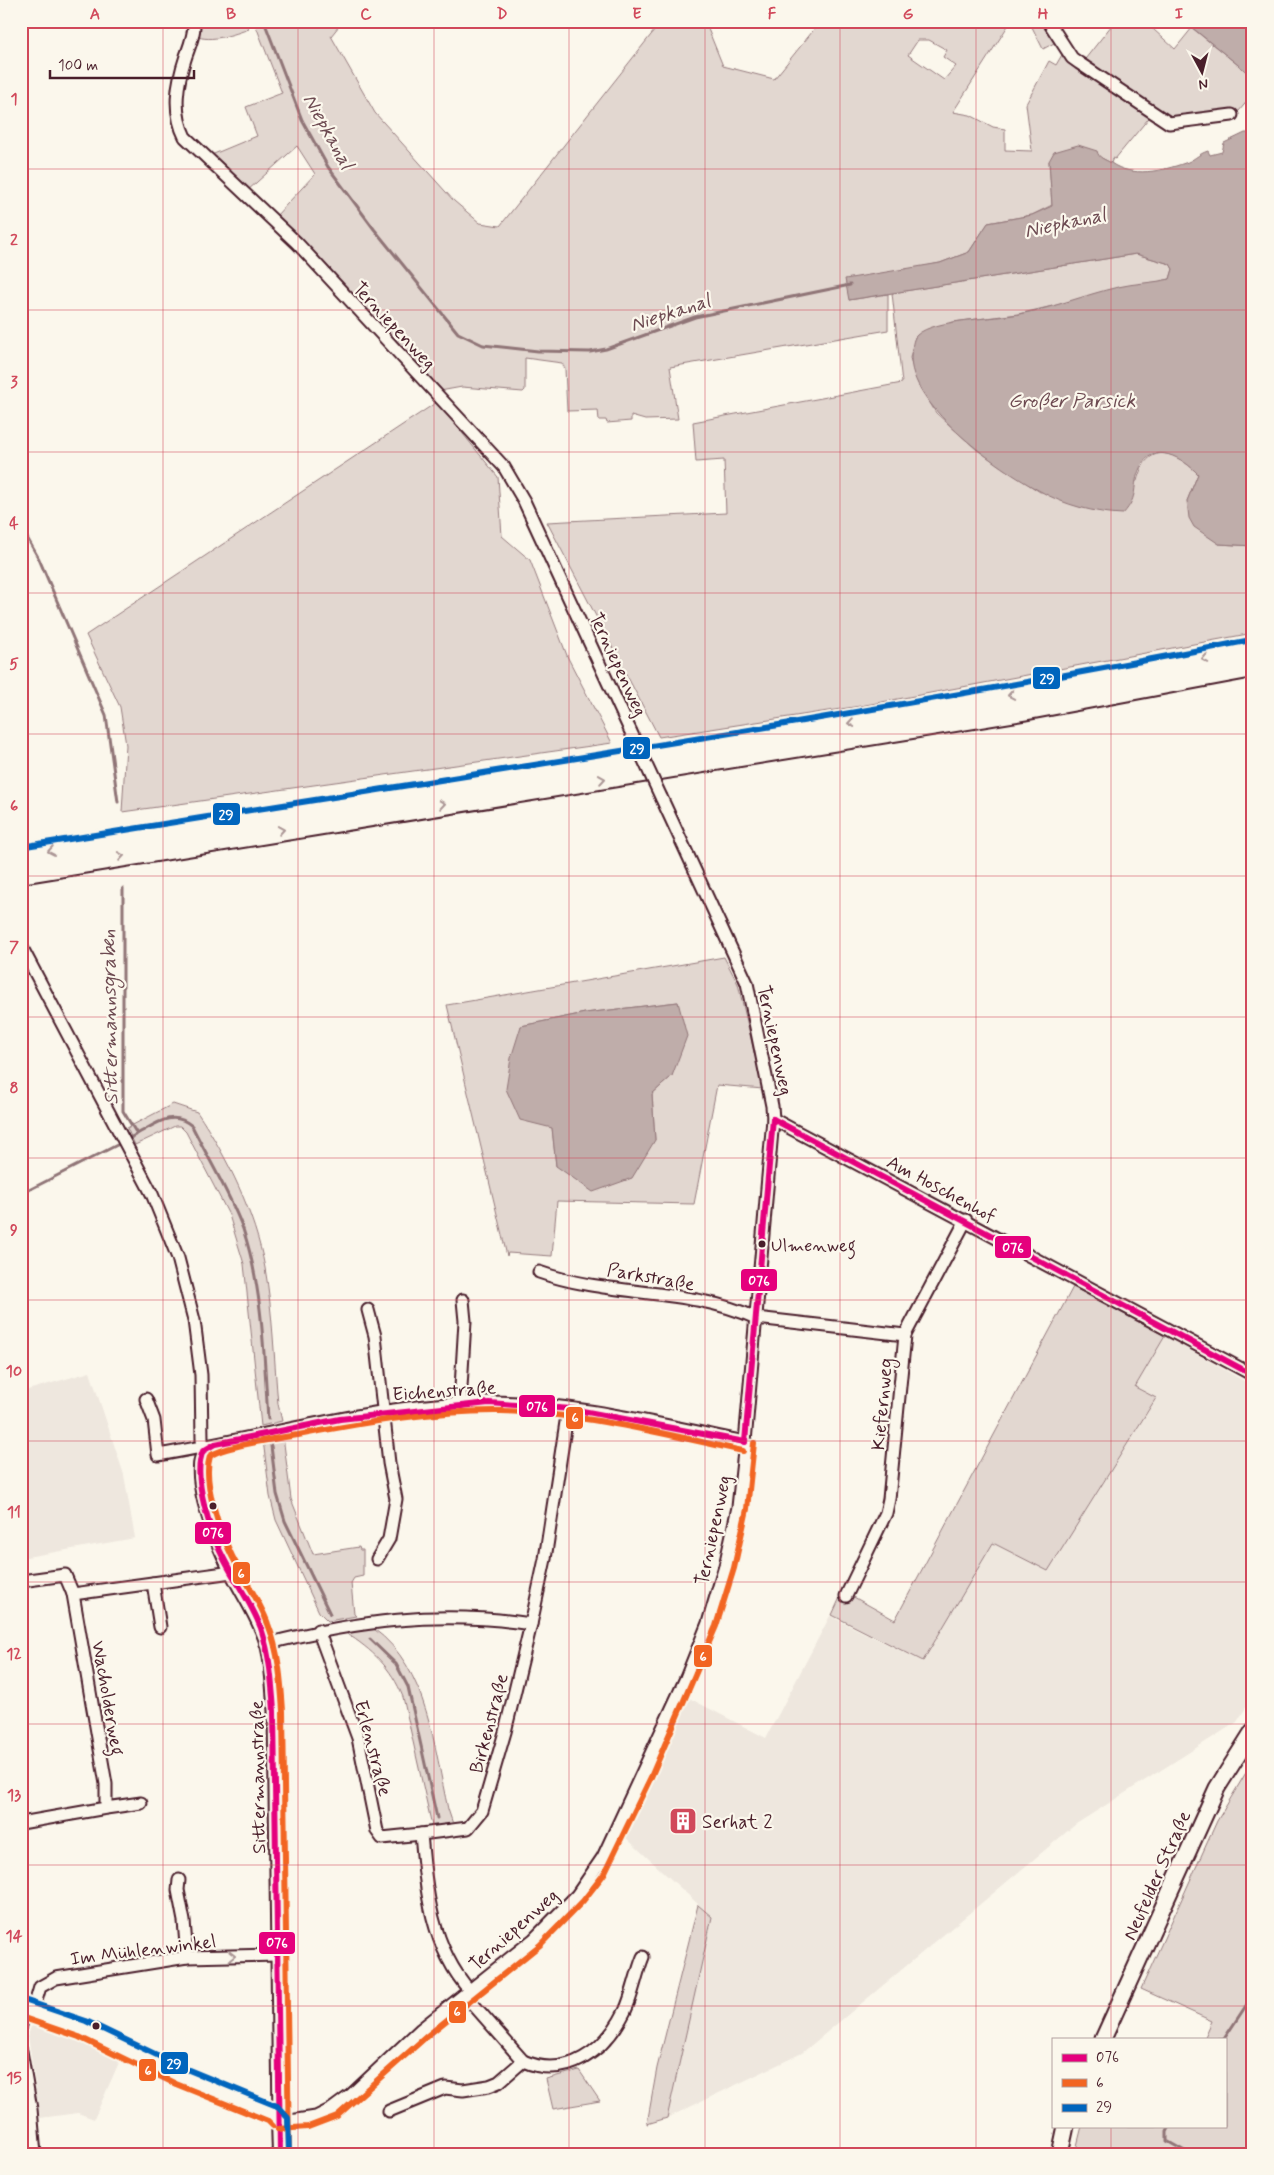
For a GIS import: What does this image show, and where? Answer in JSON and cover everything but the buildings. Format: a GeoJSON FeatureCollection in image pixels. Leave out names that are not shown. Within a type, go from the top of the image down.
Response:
{"type":"FeatureCollection","features":[{"type":"Feature","properties":{"kind":"highway"},"geometry":{"type":"LineString","coordinates":[[21,856],[294,810],[852,723],[1146,671],[1253,649]]}},
{"type":"Feature","properties":{"kind":"highway"},"geometry":{"type":"LineString","coordinates":[[21,873],[1013,712],[1253,667]]}},
{"type":"Feature","properties":{"kind":"main road","name":"Neufelder Straße"},"geometry":{"type":"LineString","coordinates":[[1103,2038],[1217,1788],[1253,1732]]}},
{"type":"Feature","properties":{"kind":"main road"},"geometry":{"type":"LineString","coordinates":[[1060,2154],[1066,2128]]}},
{"type":"Feature","properties":{"kind":"street","name":"Terniepenweg"},"geometry":{"type":"LineString","coordinates":[[194,21],[192,40],[181,72],[177,96],[180,127],[185,137],[297,243],[504,467],[524,501],[747,983],[768,1081],[773,1119],[745,1442],[738,1507],[726,1566],[708,1623],[643,1774],[603,1857],[577,1895],[534,1939],[421,2029],[332,2109],[316,2117],[279,2120]]}},
{"type":"Feature","properties":{"kind":"street"},"geometry":{"type":"LineString","coordinates":[[1048,21],[1072,58],[1079,64],[1169,123],[1232,115]]}},
{"type":"Feature","properties":{"kind":"street","name":"Sittermannstraße"},"geometry":{"type":"LineString","coordinates":[[21,946],[152,1194],[184,1277],[194,1320],[201,1375],[202,1440],[205,1449],[199,1464],[202,1487],[211,1525],[232,1572],[249,1601],[266,1644],[274,1711],[279,2120]]}},
{"type":"Feature","properties":{"kind":"street","name":"Am Hoschenhof"},"geometry":{"type":"LineString","coordinates":[[773,1119],[966,1220],[1253,1376]]}},
{"type":"Feature","properties":{"kind":"street","name":"Kiefernweg"},"geometry":{"type":"LineString","coordinates":[[846,1596],[886,1513],[905,1335],[966,1220]]}},
{"type":"Feature","properties":{"kind":"street","name":"Parkstraße"},"geometry":{"type":"LineString","coordinates":[[540,1272],[563,1280],[658,1293],[740,1311],[756,1318]]}},
{"type":"Feature","properties":{"kind":"street"},"geometry":{"type":"LineString","coordinates":[[460,1404],[465,1321],[463,1300]]}},
{"type":"Feature","properties":{"kind":"street"},"geometry":{"type":"LineString","coordinates":[[368,1310],[375,1336],[389,1463],[396,1499],[389,1539],[377,1559]]}},
{"type":"Feature","properties":{"kind":"street"},"geometry":{"type":"LineString","coordinates":[[756,1318],[905,1335]]}},
{"type":"Feature","properties":{"kind":"street"},"geometry":{"type":"LineString","coordinates":[[146,1399],[154,1420],[158,1455],[205,1449]]}},
{"type":"Feature","properties":{"kind":"street","name":"Eichenstraße"},"geometry":{"type":"LineString","coordinates":[[205,1449],[235,1439],[384,1412],[460,1404],[515,1403],[612,1415],[745,1442]]}},
{"type":"Feature","properties":{"kind":"street","name":"Birkenstraße"},"geometry":{"type":"LineString","coordinates":[[421,1834],[468,1828],[482,1811],[505,1732],[545,1559],[568,1409]]}},
{"type":"Feature","properties":{"kind":"street"},"geometry":{"type":"LineString","coordinates":[[21,1581],[65,1575],[73,1594],[232,1572]]}},
{"type":"Feature","properties":{"kind":"street"},"geometry":{"type":"LineString","coordinates":[[152,1583],[160,1628]]}},
{"type":"Feature","properties":{"kind":"street","name":"Wacholderweg"},"geometry":{"type":"LineString","coordinates":[[73,1594],[106,1784],[106,1808]]}},
{"type":"Feature","properties":{"kind":"street"},"geometry":{"type":"LineString","coordinates":[[266,1644],[318,1630],[398,1618],[454,1617],[531,1624]]}},
{"type":"Feature","properties":{"kind":"street","name":"Erlenstraße"},"geometry":{"type":"LineString","coordinates":[[318,1630],[358,1738],[377,1831],[382,1838],[421,1834]]}},
{"type":"Feature","properties":{"kind":"street"},"geometry":{"type":"LineString","coordinates":[[21,1823],[106,1808],[141,1804]]}},
{"type":"Feature","properties":{"kind":"street"},"geometry":{"type":"LineString","coordinates":[[421,1834],[426,1894],[433,1922],[467,1993],[523,2061],[539,2068],[556,2067],[572,2064],[598,2048],[610,2035],[625,2010],[643,1956]]}},
{"type":"Feature","properties":{"kind":"street"},"geometry":{"type":"LineString","coordinates":[[179,1880],[178,1890],[184,1921],[187,1957]]}},
{"type":"Feature","properties":{"kind":"street","name":"Im Mühlenwinkel"},"geometry":{"type":"LineString","coordinates":[[21,2025],[26,2009],[40,1987],[56,1978],[187,1957],[277,1955]]}},
{"type":"Feature","properties":{"kind":"street"},"geometry":{"type":"LineString","coordinates":[[26,2009],[82,2029],[180,2076],[273,2114],[279,2120],[280,2154]]}},
{"type":"Feature","properties":{"kind":"street"},"geometry":{"type":"LineString","coordinates":[[21,2051],[31,2110],[35,2154]]}},
{"type":"Feature","properties":{"kind":"street"},"geometry":{"type":"LineString","coordinates":[[389,2111],[445,2088],[463,2090],[489,2086],[499,2082],[523,2061]]}},
{"type":"Feature","properties":{"kind":"shaded area"},"geometry":{"type":"Polygon","coordinates":[[[197,21],[246,21],[249,29],[208,39],[196,36],[197,21]]]}},
{"type":"Feature","properties":{"kind":"shaded area"},"geometry":{"type":"Polygon","coordinates":[[[254,21],[343,21],[331,36],[375,113],[454,201],[480,223],[500,226],[662,21],[708,21],[708,29],[723,66],[774,79],[821,21],[1011,21],[953,112],[970,115],[993,127],[1005,129],[1005,150],[1032,151],[1026,104],[1049,61],[1056,65],[1063,53],[1153,113],[1115,159],[1113,158],[1111,163],[1098,156],[1049,161],[1052,205],[1032,215],[988,223],[969,252],[940,263],[906,270],[849,300],[888,294],[888,330],[670,367],[678,419],[645,420],[631,416],[631,421],[607,423],[606,420],[599,420],[598,410],[567,411],[565,369],[562,363],[525,358],[525,390],[523,392],[462,387],[440,391],[275,217],[315,174],[297,146],[247,191],[209,156],[257,136],[246,107],[282,93],[254,21]],[[918,40],[908,55],[944,80],[956,66],[943,57],[947,50],[929,40],[918,40]]]}},
{"type":"Feature","properties":{"kind":"shaded area"},"geometry":{"type":"Polygon","coordinates":[[[1029,21],[1042,21],[1056,42],[1043,49],[1029,21]]]}},
{"type":"Feature","properties":{"kind":"shaded area"},"geometry":{"type":"Polygon","coordinates":[[[1115,21],[1150,21],[1153,29],[1175,49],[1192,28],[1253,77],[1253,94],[1239,111],[1177,121],[1166,119],[1082,63],[1115,21]]]}},
{"type":"Feature","properties":{"kind":"shaded area"},"geometry":{"type":"Polygon","coordinates":[[[1136,254],[1170,264],[1173,269],[1170,279],[1018,314],[953,322],[915,337],[910,358],[918,383],[936,413],[977,450],[1040,492],[1137,481],[1142,468],[1148,460],[1155,455],[1163,453],[1180,459],[1189,466],[1198,474],[1187,501],[1219,544],[1253,546],[1253,633],[860,706],[659,737],[547,522],[726,513],[724,460],[696,462],[693,422],[902,383],[892,293],[1136,254]]]}},
{"type":"Feature","properties":{"kind":"shaded area"},"geometry":{"type":"Polygon","coordinates":[[[437,402],[498,477],[502,536],[530,560],[568,658],[612,743],[122,812],[126,745],[120,707],[86,635],[437,402]]]}},
{"type":"Feature","properties":{"kind":"shaded area"},"geometry":{"type":"Polygon","coordinates":[[[724,957],[738,984],[763,1089],[717,1085],[694,1204],[557,1201],[552,1256],[508,1253],[507,1256],[447,1005],[724,957]],[[678,1002],[585,1013],[521,1026],[552,1127],[556,1166],[655,1140],[652,1094],[672,1076],[678,1002]]]}},
{"type":"Feature","properties":{"kind":"shaded area"},"geometry":{"type":"Polygon","coordinates":[[[173,1104],[197,1112],[230,1167],[255,1227],[268,1285],[278,1404],[282,1421],[261,1426],[244,1264],[229,1215],[186,1132],[180,1126],[175,1126],[135,1145],[127,1128],[173,1104]]]}},
{"type":"Feature","properties":{"kind":"shaded area"},"geometry":{"type":"Polygon","coordinates":[[[1073,1287],[1165,1336],[1135,1387],[1156,1398],[1048,1571],[993,1543],[923,1661],[832,1615],[843,1591],[895,1620],[1073,1287]]]}},
{"type":"Feature","properties":{"kind":"shaded area"},"geometry":{"type":"Polygon","coordinates":[[[1165,1336],[1253,1386],[1253,1696],[1237,1722],[1076,1824],[802,2053],[667,2118],[712,1917],[624,1836],[687,1697],[766,1738],[830,1616],[922,1661],[993,1543],[1048,1571],[1156,1399],[1135,1387],[1165,1336]]]}},
{"type":"Feature","properties":{"kind":"shaded area"},"geometry":{"type":"Polygon","coordinates":[[[90,1372],[124,1475],[135,1538],[21,1558],[21,1392],[90,1372]]]}},
{"type":"Feature","properties":{"kind":"shaded area"},"geometry":{"type":"Polygon","coordinates":[[[283,1436],[291,1499],[313,1554],[359,1547],[360,1550],[363,1550],[363,1576],[354,1578],[351,1583],[354,1614],[356,1616],[328,1621],[319,1612],[276,1520],[270,1496],[263,1440],[283,1436]]]}},
{"type":"Feature","properties":{"kind":"shaded area"},"geometry":{"type":"Polygon","coordinates":[[[374,1629],[392,1645],[406,1665],[417,1687],[433,1736],[448,1809],[453,1824],[432,1826],[403,1697],[393,1677],[380,1660],[346,1633],[374,1629]]]}},
{"type":"Feature","properties":{"kind":"shaded area"},"geometry":{"type":"Polygon","coordinates":[[[1253,1761],[1253,2154],[1075,2154],[1082,2128],[1226,2128],[1226,2038],[1204,2038],[1212,2021],[1141,1989],[1217,1821],[1253,1761]]]}},
{"type":"Feature","properties":{"kind":"shaded area"},"geometry":{"type":"Polygon","coordinates":[[[698,1905],[712,1917],[667,2118],[647,2124],[657,2068],[698,1905]]]}},
{"type":"Feature","properties":{"kind":"shaded area"},"geometry":{"type":"Polygon","coordinates":[[[35,2025],[59,2032],[67,2032],[121,2058],[94,2119],[78,2113],[40,2118],[28,2035],[31,2027],[35,2025]]]}},
{"type":"Feature","properties":{"kind":"shaded area"},"geometry":{"type":"Polygon","coordinates":[[[579,2070],[600,2101],[553,2109],[546,2079],[579,2070]]]}},
{"type":"Feature","properties":{"kind":"water"},"geometry":{"type":"Polygon","coordinates":[[[1184,21],[1253,21],[1253,77],[1184,21]]]}},
{"type":"Feature","properties":{"kind":"water","name":"Großer Parsick"},"geometry":{"type":"Polygon","coordinates":[[[1245,133],[1253,133],[1253,546],[1219,544],[1194,527],[1189,518],[1187,501],[1198,474],[1184,462],[1168,454],[1152,455],[1140,468],[1132,501],[1123,514],[1080,507],[1049,496],[1001,467],[956,432],[921,390],[912,369],[914,340],[917,335],[925,330],[965,320],[1008,316],[1056,305],[1118,287],[1170,279],[1173,269],[1170,264],[1136,254],[849,300],[845,279],[940,263],[969,252],[988,223],[1032,215],[1052,206],[1049,161],[1054,152],[1078,145],[1097,151],[1101,157],[1119,168],[1147,172],[1188,162],[1208,151],[1210,155],[1222,152],[1224,143],[1245,133]]]}},
{"type":"Feature","properties":{"kind":"water"},"geometry":{"type":"Polygon","coordinates":[[[678,1002],[687,1036],[672,1076],[652,1094],[655,1140],[632,1178],[593,1192],[556,1166],[552,1128],[520,1120],[506,1089],[511,1058],[521,1026],[585,1013],[678,1002]]]}},
{"type":"Feature","properties":{"kind":"waterway","name":"Niepkanal"},"geometry":{"type":"LineString","coordinates":[[264,21],[302,120],[328,167],[374,229],[458,333],[483,345],[538,351],[590,352],[606,349],[695,317],[850,285]]}},
{"type":"Feature","properties":{"kind":"waterway","name":"Sittermannsgraben"},"geometry":{"type":"LineString","coordinates":[[21,527],[39,559],[106,715],[118,802]]}},
{"type":"Feature","properties":{"kind":"waterway","name":"Sittermannsgraben"},"geometry":{"type":"LineString","coordinates":[[123,888],[123,1111],[137,1134],[171,1118],[185,1121],[192,1126],[232,1203],[243,1229],[255,1275],[262,1323],[268,1419]]}},
{"type":"Feature","properties":{"kind":"waterway"},"geometry":{"type":"LineString","coordinates":[[126,1140],[137,1134]]}},
{"type":"Feature","properties":{"kind":"waterway"},"geometry":{"type":"LineString","coordinates":[[21,1194],[121,1143]]}},
{"type":"Feature","properties":{"kind":"waterway","name":"Sittermannsgraben"},"geometry":{"type":"LineString","coordinates":[[271,1446],[277,1494],[285,1521],[330,1614]]}},
{"type":"Feature","properties":{"kind":"waterway","name":"Sittermannsgraben"},"geometry":{"type":"LineString","coordinates":[[370,1639],[396,1664],[408,1687],[437,1818]]}},
{"type":"Feature","properties":{"kind":"waterway","name":"Niepkanal"},"geometry":{"type":"LineString","coordinates":[[1225,2038],[1253,1995]]}},
{"type":"Feature","properties":{"kind":"waterway","name":"Niepkanal"},"geometry":{"type":"LineString","coordinates":[[1169,2128],[1167,2141],[1190,2154]]}},
{"type":"Feature","properties":{"kind":"transit line","name":"29"},"geometry":{"type":"LineString","coordinates":[[21,847],[791,723],[944,697],[1251,640]]}},
{"type":"Feature","properties":{"kind":"transit line","name":"076"},"geometry":{"type":"LineString","coordinates":[[773,1119],[1253,1375]]}},
{"type":"Feature","properties":{"kind":"transit line","name":"076"},"geometry":{"type":"LineString","coordinates":[[745,1442],[773,1119]]}},
{"type":"Feature","properties":{"kind":"transit line","name":"076"},"geometry":{"type":"LineString","coordinates":[[280,2154],[274,1711],[269,1659],[261,1628],[249,1602],[225,1561],[209,1523],[201,1491],[200,1462],[203,1451],[215,1444],[340,1419],[489,1403],[572,1409],[745,1442]]}},
{"type":"Feature","properties":{"kind":"transit line","name":"6"},"geometry":{"type":"LineString","coordinates":[[289,2154],[283,1711],[280,1678],[275,1645],[268,1624],[222,1534],[210,1493],[208,1479],[210,1456],[217,1452],[252,1443],[373,1422],[476,1411],[531,1413],[592,1420],[743,1451]]}},
{"type":"Feature","properties":{"kind":"transit line","name":"6"},"geometry":{"type":"LineString","coordinates":[[278,2129],[308,2127],[337,2116],[427,2036],[540,1945],[583,1901],[604,1874],[651,1777],[716,1626],[734,1568],[747,1509],[754,1443]]}},
{"type":"Feature","properties":{"kind":"transit line","name":"29"},"geometry":{"type":"LineString","coordinates":[[24,2000],[86,2021],[184,2068],[277,2106],[288,2118],[289,2154]]}},
{"type":"Feature","properties":{"kind":"transit line","name":"6"},"geometry":{"type":"LineString","coordinates":[[21,2017],[79,2037],[176,2084],[268,2121],[273,2126]]}},
{"type":"Feature","properties":{"kind":"place","name":"Ulmenweg"},"geometry":{"type":"Point","coordinates":[762,1244]}},
{"type":"Feature","properties":{"kind":"place","name":"Serhat 2"},"geometry":{"type":"Point","coordinates":[683,1821]}}]}
